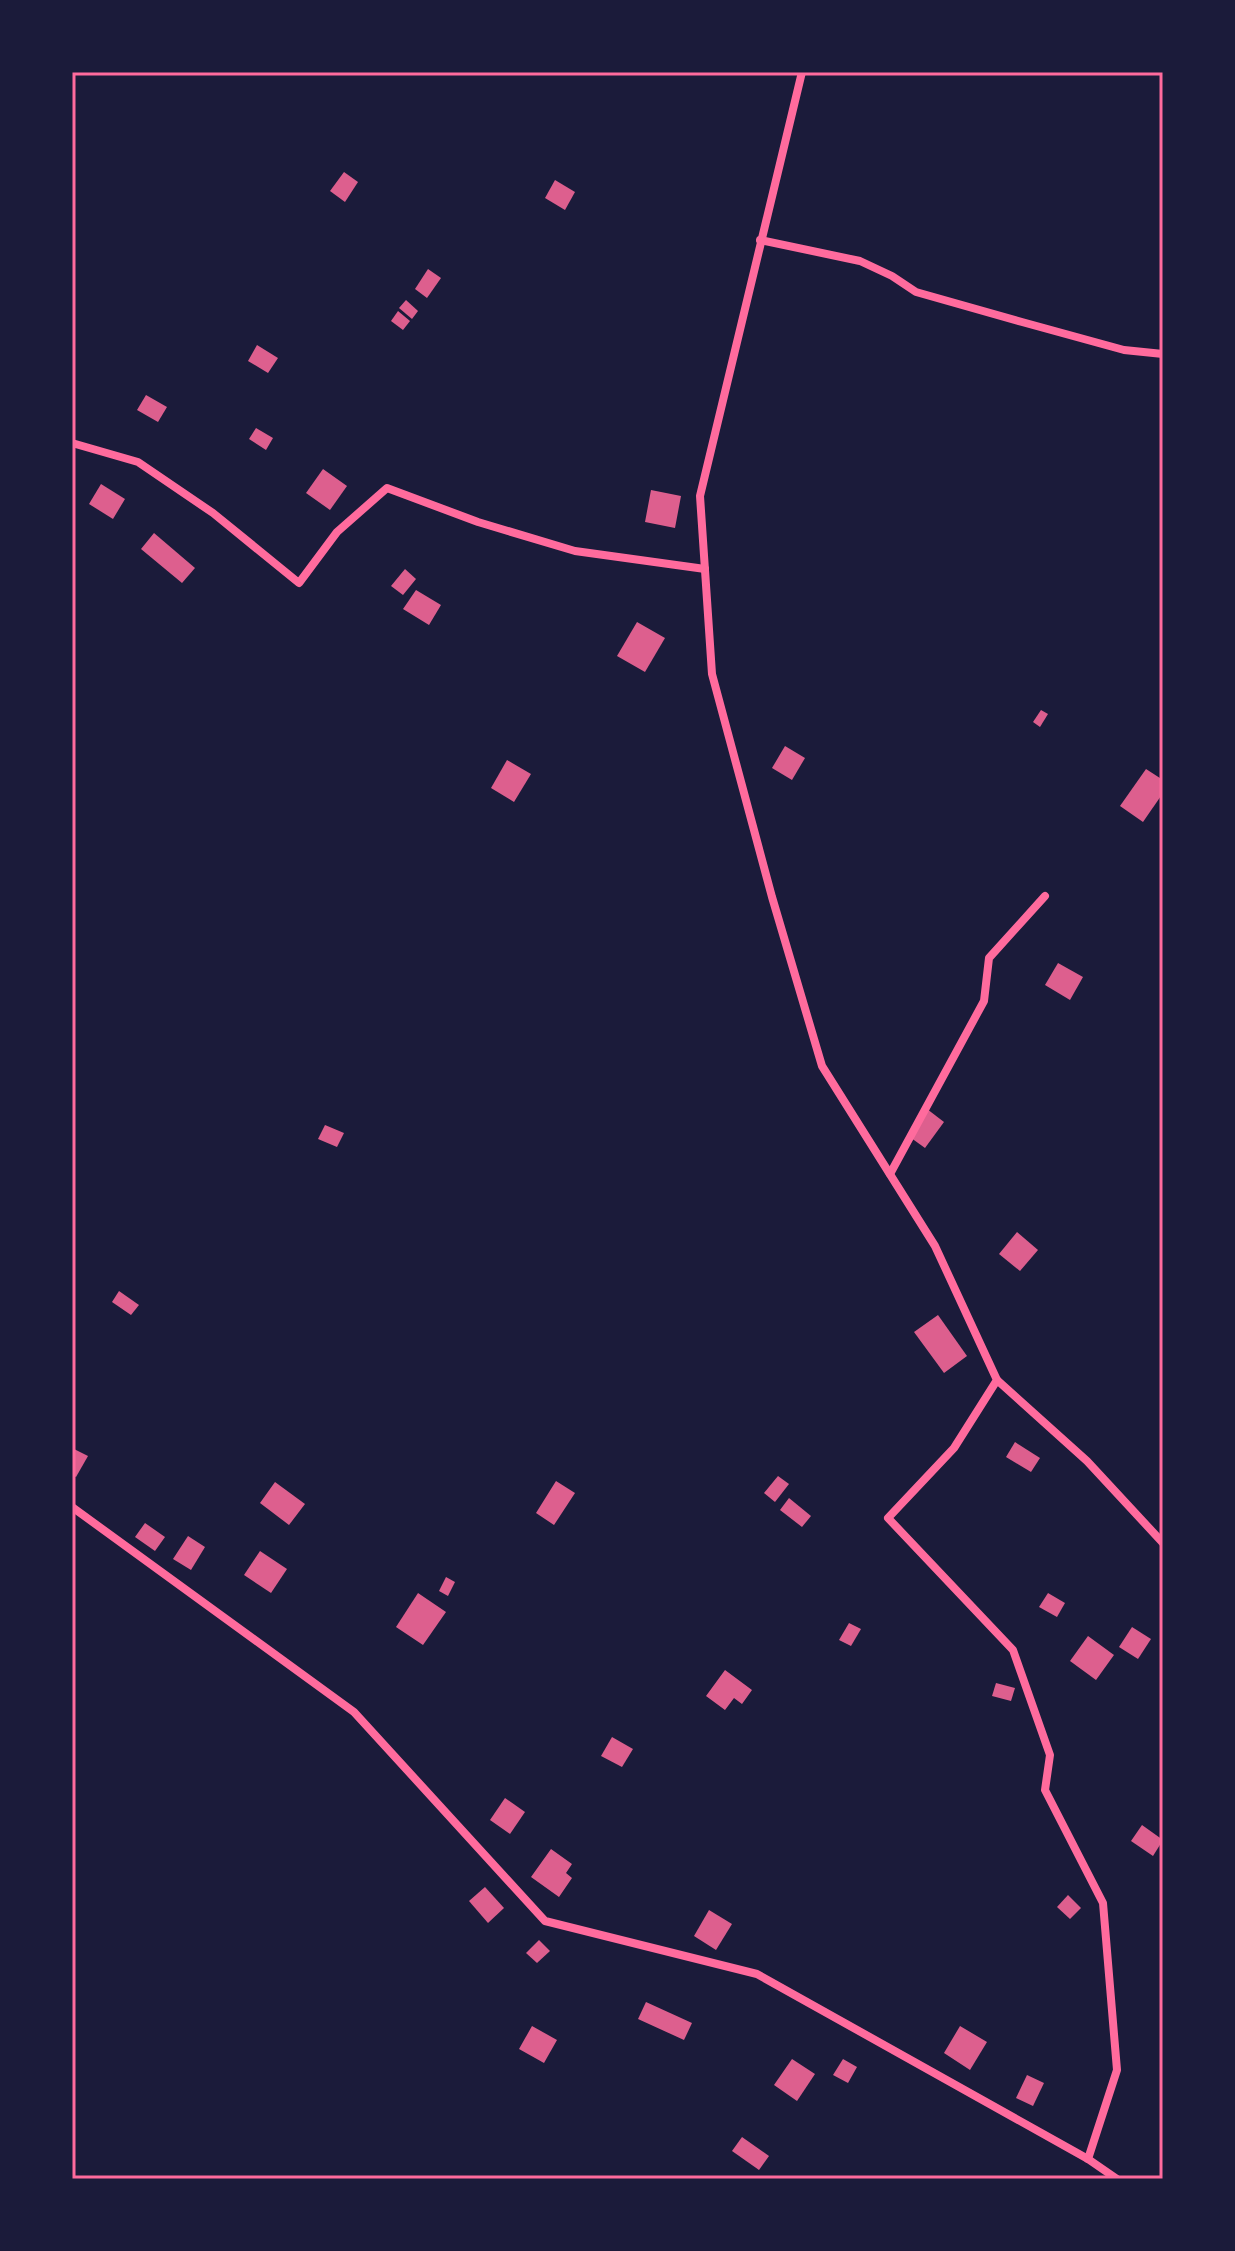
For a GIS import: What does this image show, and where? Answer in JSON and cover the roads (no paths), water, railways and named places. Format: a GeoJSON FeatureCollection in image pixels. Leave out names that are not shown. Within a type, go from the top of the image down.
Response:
{"type":"FeatureCollection","features":[{"type":"Feature","properties":{"kind":"street"},"geometry":{"type":"LineString","coordinates":[[802,72],[700,496],[712,674],[772,897],[822,1066],[935,1246],[997,1380],[1087,1461],[1163,1543]]}},
{"type":"Feature","properties":{"kind":"street"},"geometry":{"type":"LineString","coordinates":[[760,240],[860,261],[916,292],[1022,322],[1124,350],[1163,354]]}},
{"type":"Feature","properties":{"kind":"street"},"geometry":{"type":"LineString","coordinates":[[72,443],[138,462],[213,513],[299,583],[337,532],[387,488],[478,522],[575,551],[705,569]]}},
{"type":"Feature","properties":{"kind":"street"},"geometry":{"type":"LineString","coordinates":[[890,1174],[984,1001],[989,958],[1045,896]]}},
{"type":"Feature","properties":{"kind":"street"},"geometry":{"type":"LineString","coordinates":[[997,1380],[954,1448],[888,1518],[1013,1650],[1050,1755],[1045,1790],[1103,1903],[1117,2070],[1088,2159]]}},
{"type":"Feature","properties":{"kind":"street"},"geometry":{"type":"LineString","coordinates":[[72,1507],[354,1712],[545,1921],[757,1974],[1088,2159],[1117,2179]]}}]}
